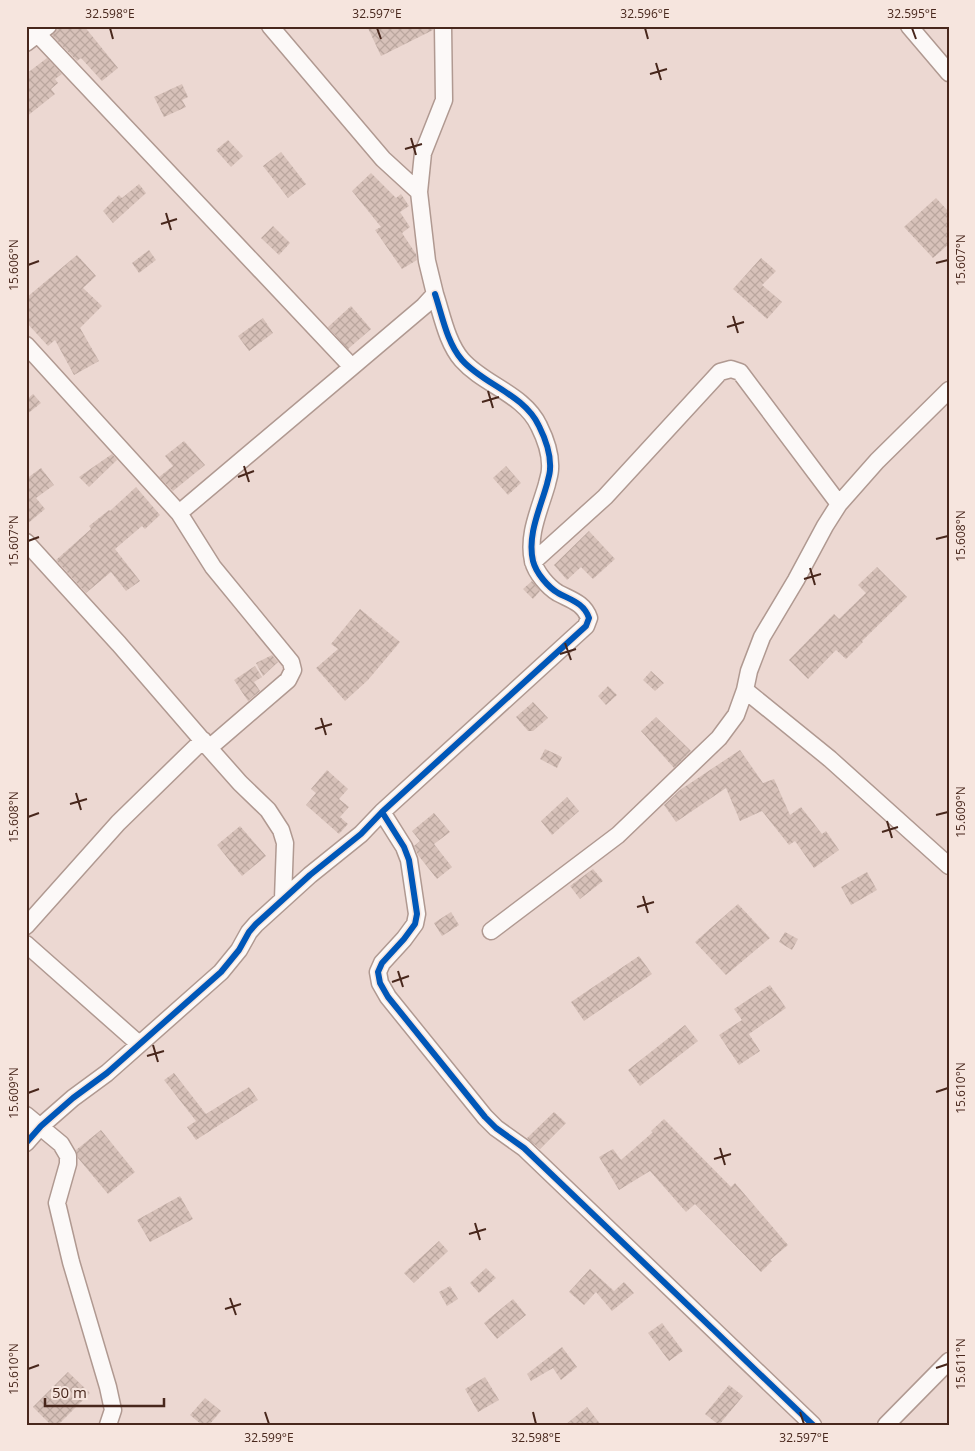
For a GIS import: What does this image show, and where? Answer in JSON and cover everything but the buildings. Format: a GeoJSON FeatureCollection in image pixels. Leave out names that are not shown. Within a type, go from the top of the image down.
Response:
{"type":"FeatureCollection","features":[{"type":"Feature","properties":{"kind":"street"},"geometry":{"type":"LineString","coordinates":[[270,26],[383,159],[419,192]]}},
{"type":"Feature","properties":{"kind":"street"},"geometry":{"type":"LineString","coordinates":[[26,1143],[41,1126],[221,972],[239,950],[249,932],[310,875],[360,834],[586,626],[589,618],[586,609],[577,602],[556,592],[540,576],[533,562],[530,537],[541,506],[550,470],[547,445],[538,424],[527,409],[507,393],[473,371],[461,359],[453,346],[435,294],[427,261],[419,192],[424,152],[444,100],[443,26]]}},
{"type":"Feature","properties":{"kind":"street"},"geometry":{"type":"LineString","coordinates":[[909,26],[949,72]]}},
{"type":"Feature","properties":{"kind":"street"},"geometry":{"type":"LineString","coordinates":[[35,32],[352,368]]}},
{"type":"Feature","properties":{"kind":"street"},"geometry":{"type":"LineString","coordinates":[[179,513],[352,368],[424,306],[435,294]]}},
{"type":"Feature","properties":{"kind":"street"},"geometry":{"type":"LineString","coordinates":[[26,345],[179,513],[213,567],[291,662],[293,670],[288,680],[206,744],[118,823],[26,926]]}},
{"type":"Feature","properties":{"kind":"street"},"geometry":{"type":"LineString","coordinates":[[533,562],[605,498],[720,372],[731,369],[740,372],[839,504]]}},
{"type":"Feature","properties":{"kind":"street"},"geometry":{"type":"LineString","coordinates":[[491,931],[618,835],[719,738],[736,715],[745,690],[749,671],[762,637],[839,504],[877,461],[949,390]]}},
{"type":"Feature","properties":{"kind":"street"},"geometry":{"type":"LineString","coordinates":[[26,542],[120,644],[240,783],[268,810],[281,830],[285,843],[284,899]]}},
{"type":"Feature","properties":{"kind":"street"},"geometry":{"type":"LineString","coordinates":[[745,690],[830,759],[947,861]]}},
{"type":"Feature","properties":{"kind":"street"},"geometry":{"type":"LineString","coordinates":[[382,812],[404,847],[409,860],[417,914],[415,924],[382,963],[378,972],[380,983],[388,998],[485,1117],[496,1128],[524,1148],[813,1425]]}},
{"type":"Feature","properties":{"kind":"street"},"geometry":{"type":"LineString","coordinates":[[26,944],[139,1044]]}},
{"type":"Feature","properties":{"kind":"street"},"geometry":{"type":"LineString","coordinates":[[26,1115],[61,1144],[68,1156],[68,1164],[57,1203],[71,1262],[108,1387],[113,1410],[108,1425]]}},
{"type":"Feature","properties":{"kind":"street"},"geometry":{"type":"LineString","coordinates":[[886,1425],[949,1361]]}},
{"type":"Feature","properties":{"kind":"cycle path"},"geometry":{"type":"LineString","coordinates":[[26,1143],[41,1126],[73,1098],[107,1073],[221,972],[239,950],[256,924],[310,875],[361,834],[382,812],[586,626],[589,618],[584,609],[576,602],[550,587],[540,575],[533,561],[533,532],[550,471],[549,452],[539,426],[524,406],[471,369],[462,360],[452,345],[435,294]]}},
{"type":"Feature","properties":{"kind":"cycle path"},"geometry":{"type":"LineString","coordinates":[[382,812],[404,847],[409,860],[417,914],[415,924],[382,963],[378,972],[380,983],[388,997],[485,1117],[496,1128],[524,1148],[813,1425]]}}]}
